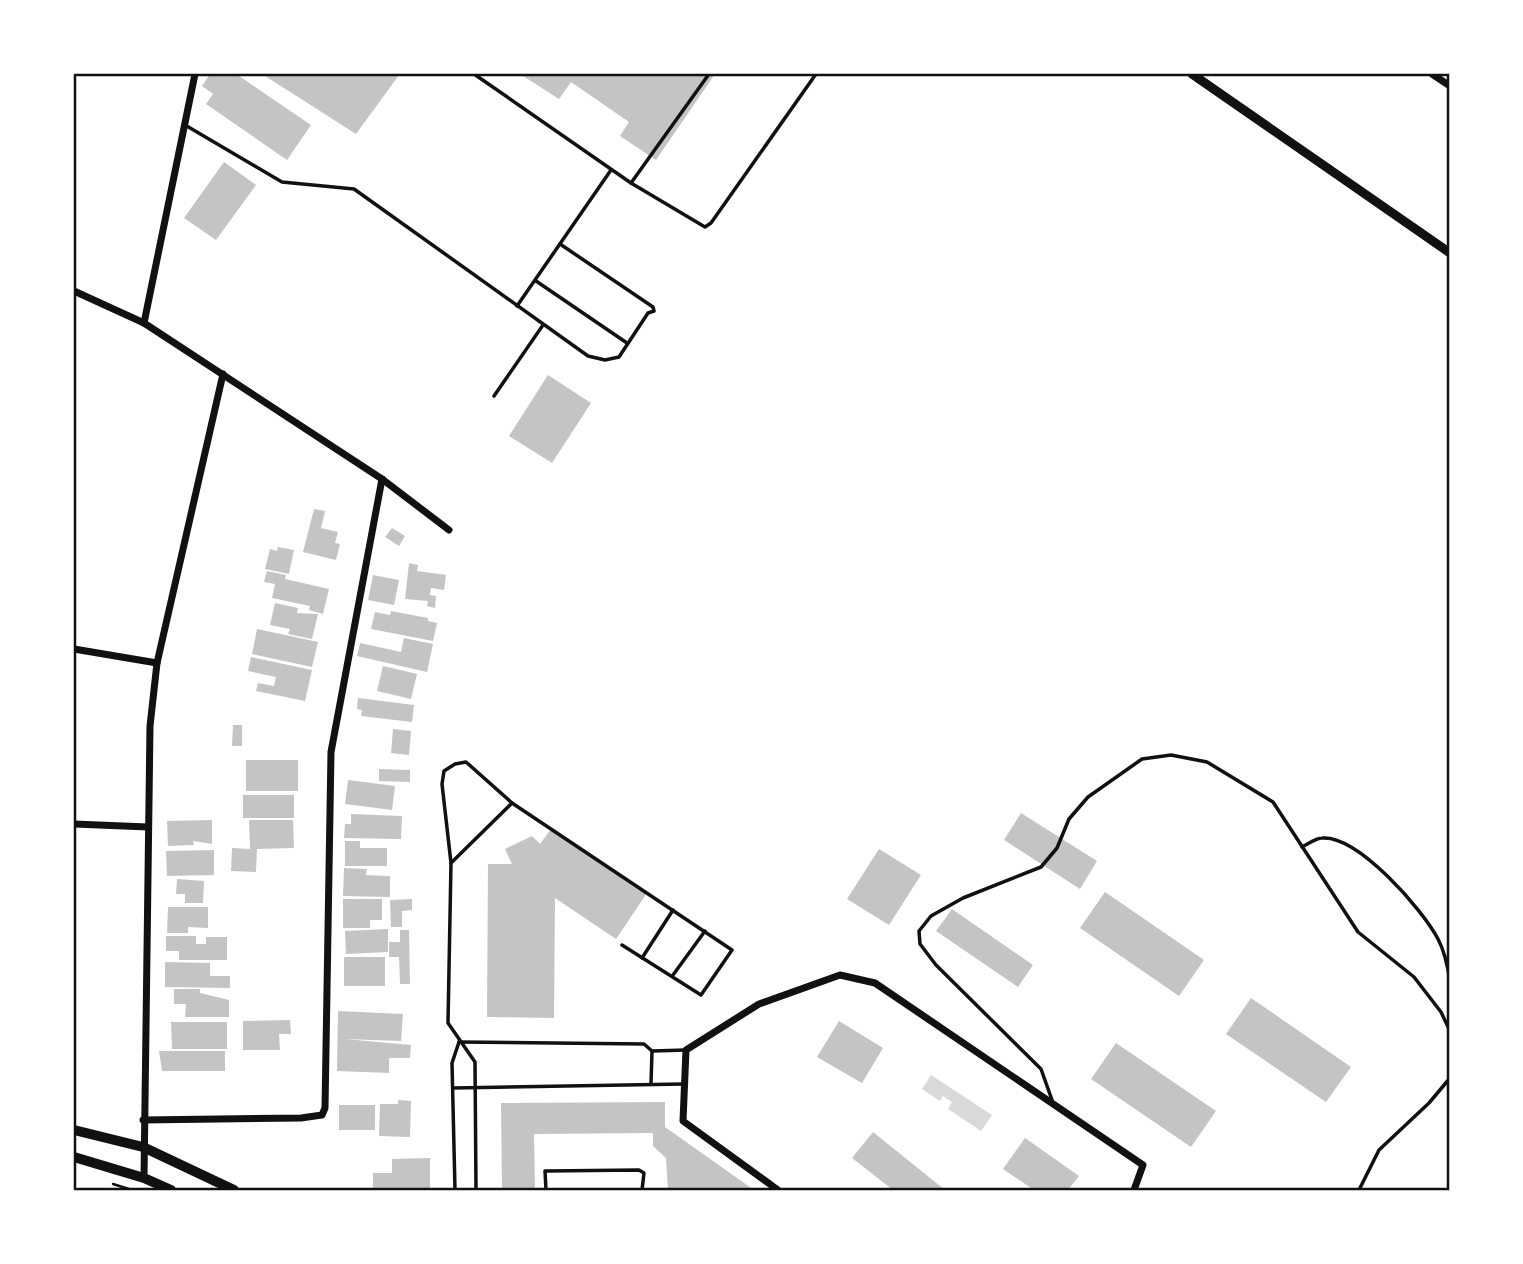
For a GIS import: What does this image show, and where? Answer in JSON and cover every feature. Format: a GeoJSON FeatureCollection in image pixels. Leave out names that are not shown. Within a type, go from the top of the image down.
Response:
{"type":"FeatureCollection","features":[{"type":"Feature","properties":{"kind":"main road"},"geometry":{"type":"LineString","coordinates":[[74,1130],[143,1147],[233,1191]]}},
{"type":"Feature","properties":{"kind":"main road"},"geometry":{"type":"LineString","coordinates":[[74,1157],[144,1178],[167,1190]]}},
{"type":"Feature","properties":{"kind":"street"},"geometry":{"type":"LineString","coordinates":[[144,323],[195,74]]}},
{"type":"Feature","properties":{"kind":"street"},"geometry":{"type":"LineString","coordinates":[[1192,74],[1450,253]]}},
{"type":"Feature","properties":{"kind":"street"},"geometry":{"type":"LineString","coordinates":[[1432,74],[1450,86]]}},
{"type":"Feature","properties":{"kind":"street"},"geometry":{"type":"LineString","coordinates":[[74,290],[144,323],[382,479],[449,530]]}},
{"type":"Feature","properties":{"kind":"street"},"geometry":{"type":"LineString","coordinates":[[144,1178],[150,726],[157,663],[223,374]]}},
{"type":"Feature","properties":{"kind":"street"},"geometry":{"type":"LineString","coordinates":[[143,1120],[300,1118],[322,1115],[325,1108],[331,752],[382,479]]}},
{"type":"Feature","properties":{"kind":"street"},"geometry":{"type":"LineString","coordinates":[[74,649],[157,663]]}},
{"type":"Feature","properties":{"kind":"street"},"geometry":{"type":"LineString","coordinates":[[74,824],[148,827]]}},
{"type":"Feature","properties":{"kind":"street"},"geometry":{"type":"LineString","coordinates":[[778,1191],[683,1121],[686,1051],[759,1004],[840,975],[875,983],[1143,1165],[1134,1191]]}},
{"type":"Feature","properties":{"kind":"lane"},"geometry":{"type":"LineString","coordinates":[[474,74],[611,170],[705,227],[711,223],[816,74]]}},
{"type":"Feature","properties":{"kind":"lane"},"geometry":{"type":"LineString","coordinates":[[631,183],[709,74]]}},
{"type":"Feature","properties":{"kind":"lane"},"geometry":{"type":"LineString","coordinates":[[185,125],[282,182],[354,189],[588,356],[605,360],[619,357],[648,313],[654,311],[653,307],[560,244]]}},
{"type":"Feature","properties":{"kind":"lane"},"geometry":{"type":"LineString","coordinates":[[517,306],[611,170]]}},
{"type":"Feature","properties":{"kind":"lane"},"geometry":{"type":"LineString","coordinates":[[536,281],[626,344]]}},
{"type":"Feature","properties":{"kind":"lane"},"geometry":{"type":"LineString","coordinates":[[494,396],[543,325]]}},
{"type":"Feature","properties":{"kind":"lane"},"geometry":{"type":"LineString","coordinates":[[1053,1104],[1041,1069],[936,965],[920,944],[919,930],[931,916],[963,898],[1041,867],[1057,848],[1069,819],[1088,797],[1142,759],[1171,755],[1207,762],[1273,802],[1358,932],[1415,977],[1441,1012],[1450,1031]]}},
{"type":"Feature","properties":{"kind":"lane"},"geometry":{"type":"LineString","coordinates":[[476,1191],[475,1062],[448,1023],[451,863],[442,784],[444,771],[455,764],[467,762],[512,803],[732,950],[701,995],[622,945]]}},
{"type":"Feature","properties":{"kind":"lane"},"geometry":{"type":"LineString","coordinates":[[451,863],[512,803]]}},
{"type":"Feature","properties":{"kind":"lane"},"geometry":{"type":"LineString","coordinates":[[1302,847],[1320,838],[1336,839],[1376,865],[1426,918],[1440,942],[1450,981]]}},
{"type":"Feature","properties":{"kind":"lane"},"geometry":{"type":"LineString","coordinates":[[642,959],[673,909]]}},
{"type":"Feature","properties":{"kind":"lane"},"geometry":{"type":"LineString","coordinates":[[673,975],[705,931]]}},
{"type":"Feature","properties":{"kind":"lane"},"geometry":{"type":"LineString","coordinates":[[459,1042],[645,1044],[652,1051],[686,1051]]}},
{"type":"Feature","properties":{"kind":"lane"},"geometry":{"type":"LineString","coordinates":[[455,1191],[452,1063],[459,1042]]}},
{"type":"Feature","properties":{"kind":"lane"},"geometry":{"type":"LineString","coordinates":[[651,1084],[652,1051]]}},
{"type":"Feature","properties":{"kind":"lane"},"geometry":{"type":"LineString","coordinates":[[1359,1191],[1379,1150],[1429,1103],[1450,1078]]}},
{"type":"Feature","properties":{"kind":"lane"},"geometry":{"type":"LineString","coordinates":[[453,1088],[684,1084]]}},
{"type":"Feature","properties":{"kind":"lane"},"geometry":{"type":"LineString","coordinates":[[546,1191],[545,1171],[639,1170],[645,1172],[642,1191]]}},
{"type":"Feature","properties":{"kind":"shaded area"},"geometry":{"type":"Polygon","coordinates":[[[931,1075],[992,1115],[981,1131],[948,1109],[952,1102],[943,1096],[940,1101],[922,1089],[931,1075]]]}},
{"type":"Feature","properties":{"kind":"building"},"geometry":{"type":"Polygon","coordinates":[[[210,74],[236,74],[311,125],[287,160],[206,104],[213,94],[202,86],[210,74]]]}},
{"type":"Feature","properties":{"kind":"building"},"geometry":{"type":"Polygon","coordinates":[[[262,74],[396,74],[399,75],[356,134],[262,74]]]}},
{"type":"Feature","properties":{"kind":"building"},"geometry":{"type":"Polygon","coordinates":[[[520,74],[715,74],[656,160],[620,136],[629,122],[571,82],[559,99],[520,74]]]}},
{"type":"Feature","properties":{"kind":"building"},"geometry":{"type":"Polygon","coordinates":[[[224,162],[256,185],[216,240],[184,218],[224,162]]]}},
{"type":"Feature","properties":{"kind":"building"},"geometry":{"type":"Polygon","coordinates":[[[548,375],[591,403],[552,463],[509,436],[548,375]]]}},
{"type":"Feature","properties":{"kind":"building"},"geometry":{"type":"Polygon","coordinates":[[[314,509],[325,511],[321,528],[338,532],[335,543],[340,544],[336,560],[303,552],[314,509]]]}},
{"type":"Feature","properties":{"kind":"building"},"geometry":{"type":"Polygon","coordinates":[[[392,528],[405,536],[399,546],[385,537],[392,528]]]}},
{"type":"Feature","properties":{"kind":"building"},"geometry":{"type":"Polygon","coordinates":[[[278,547],[294,550],[289,574],[265,569],[270,549],[277,551],[278,547]]]}},
{"type":"Feature","properties":{"kind":"building"},"geometry":{"type":"Polygon","coordinates":[[[409,563],[418,565],[417,571],[446,575],[444,590],[431,588],[430,595],[436,596],[435,608],[427,606],[428,601],[405,599],[409,563]]]}},
{"type":"Feature","properties":{"kind":"building"},"geometry":{"type":"Polygon","coordinates":[[[267,571],[286,575],[285,579],[329,589],[323,614],[309,610],[310,606],[272,598],[275,584],[264,582],[267,571]]]}},
{"type":"Feature","properties":{"kind":"building"},"geometry":{"type":"Polygon","coordinates":[[[373,575],[399,580],[394,605],[368,600],[373,575]]]}},
{"type":"Feature","properties":{"kind":"building"},"geometry":{"type":"Polygon","coordinates":[[[275,603],[298,608],[297,613],[318,614],[312,639],[288,634],[290,629],[270,625],[275,603]]]}},
{"type":"Feature","properties":{"kind":"building"},"geometry":{"type":"Polygon","coordinates":[[[391,611],[428,618],[428,621],[437,623],[433,641],[371,629],[375,612],[390,615],[391,611]]]}},
{"type":"Feature","properties":{"kind":"building"},"geometry":{"type":"Polygon","coordinates":[[[257,629],[318,642],[312,667],[252,654],[257,629]]]}},
{"type":"Feature","properties":{"kind":"building"},"geometry":{"type":"Polygon","coordinates":[[[404,638],[433,644],[427,672],[357,656],[360,643],[401,652],[404,638]]]}},
{"type":"Feature","properties":{"kind":"building"},"geometry":{"type":"Polygon","coordinates":[[[251,657],[312,670],[305,701],[256,691],[258,683],[274,686],[276,677],[248,671],[251,657]]]}},
{"type":"Feature","properties":{"kind":"building"},"geometry":{"type":"Polygon","coordinates":[[[383,666],[417,674],[411,699],[377,691],[383,666]]]}},
{"type":"Feature","properties":{"kind":"building"},"geometry":{"type":"Polygon","coordinates":[[[358,698],[414,705],[412,722],[361,716],[362,710],[357,709],[358,698]]]}},
{"type":"Feature","properties":{"kind":"building"},"geometry":{"type":"Polygon","coordinates":[[[233,725],[242,725],[242,746],[232,746],[233,725]]]}},
{"type":"Feature","properties":{"kind":"building"},"geometry":{"type":"Polygon","coordinates":[[[393,729],[411,731],[409,755],[391,753],[393,729]]]}},
{"type":"Feature","properties":{"kind":"building"},"geometry":{"type":"Polygon","coordinates":[[[246,760],[298,760],[298,791],[246,791],[246,760]]]}},
{"type":"Feature","properties":{"kind":"building"},"geometry":{"type":"Polygon","coordinates":[[[379,769],[410,770],[410,782],[379,781],[379,769]]]}},
{"type":"Feature","properties":{"kind":"building"},"geometry":{"type":"Polygon","coordinates":[[[348,780],[395,786],[392,810],[345,804],[348,780]]]}},
{"type":"Feature","properties":{"kind":"building"},"geometry":{"type":"Polygon","coordinates":[[[243,795],[294,795],[294,818],[243,818],[243,795]]]}},
{"type":"Feature","properties":{"kind":"building"},"geometry":{"type":"Polygon","coordinates":[[[1021,813],[1097,861],[1080,889],[1004,840],[1021,813]]]}},
{"type":"Feature","properties":{"kind":"building"},"geometry":{"type":"Polygon","coordinates":[[[351,814],[402,816],[401,839],[344,838],[345,824],[351,824],[351,814]]]}},
{"type":"Feature","properties":{"kind":"building"},"geometry":{"type":"Polygon","coordinates":[[[212,820],[212,844],[193,841],[194,845],[168,846],[167,821],[212,820]]]}},
{"type":"Feature","properties":{"kind":"building"},"geometry":{"type":"Polygon","coordinates":[[[249,820],[293,820],[294,848],[257,849],[256,872],[231,871],[232,848],[250,849],[249,820]]]}},
{"type":"Feature","properties":{"kind":"building"},"geometry":{"type":"Polygon","coordinates":[[[551,829],[647,893],[616,939],[555,898],[554,1018],[487,1017],[488,864],[512,864],[505,849],[532,836],[540,844],[551,829]]]}},
{"type":"Feature","properties":{"kind":"building"},"geometry":{"type":"Polygon","coordinates":[[[345,841],[360,841],[360,848],[387,848],[387,866],[345,866],[345,841]]]}},
{"type":"Feature","properties":{"kind":"building"},"geometry":{"type":"Polygon","coordinates":[[[879,849],[921,875],[889,925],[847,899],[879,849]]]}},
{"type":"Feature","properties":{"kind":"building"},"geometry":{"type":"Polygon","coordinates":[[[214,850],[214,875],[167,876],[166,851],[214,850]]]}},
{"type":"Feature","properties":{"kind":"building"},"geometry":{"type":"Polygon","coordinates":[[[344,868],[367,869],[366,875],[390,876],[390,897],[343,896],[344,868]]]}},
{"type":"Feature","properties":{"kind":"building"},"geometry":{"type":"Polygon","coordinates":[[[177,879],[204,881],[203,903],[185,903],[185,894],[176,894],[177,879]]]}},
{"type":"Feature","properties":{"kind":"building"},"geometry":{"type":"Polygon","coordinates":[[[1105,892],[1204,960],[1179,996],[1080,928],[1105,892]]]}},
{"type":"Feature","properties":{"kind":"building"},"geometry":{"type":"Polygon","coordinates":[[[343,899],[382,899],[382,920],[370,920],[370,928],[343,928],[343,899]]]}},
{"type":"Feature","properties":{"kind":"building"},"geometry":{"type":"Polygon","coordinates":[[[412,899],[412,910],[402,911],[402,927],[391,927],[390,900],[412,899]]]}},
{"type":"Feature","properties":{"kind":"building"},"geometry":{"type":"Polygon","coordinates":[[[168,907],[208,907],[208,928],[188,927],[188,933],[167,933],[168,907]]]}},
{"type":"Feature","properties":{"kind":"building"},"geometry":{"type":"Polygon","coordinates":[[[952,909],[1033,965],[1018,987],[936,931],[952,909]]]}},
{"type":"Feature","properties":{"kind":"building"},"geometry":{"type":"Polygon","coordinates":[[[388,929],[388,952],[346,954],[345,931],[388,929]]]}},
{"type":"Feature","properties":{"kind":"building"},"geometry":{"type":"Polygon","coordinates":[[[400,930],[409,930],[410,984],[400,984],[399,957],[389,957],[389,942],[400,942],[400,930]]]}},
{"type":"Feature","properties":{"kind":"building"},"geometry":{"type":"Polygon","coordinates":[[[166,936],[196,936],[196,944],[206,944],[206,937],[227,937],[227,960],[179,960],[179,951],[166,951],[166,936]]]}},
{"type":"Feature","properties":{"kind":"building"},"geometry":{"type":"Polygon","coordinates":[[[344,957],[385,957],[385,986],[344,986],[344,957]]]}},
{"type":"Feature","properties":{"kind":"building"},"geometry":{"type":"Polygon","coordinates":[[[165,962],[210,963],[210,976],[230,976],[230,988],[165,987],[165,962]]]}},
{"type":"Feature","properties":{"kind":"building"},"geometry":{"type":"Polygon","coordinates":[[[174,989],[200,989],[200,993],[229,1000],[229,1017],[185,1017],[186,1004],[174,1004],[174,989]]]}},
{"type":"Feature","properties":{"kind":"building"},"geometry":{"type":"Polygon","coordinates":[[[1251,998],[1351,1067],[1326,1102],[1226,1034],[1251,998]]]}},
{"type":"Feature","properties":{"kind":"building"},"geometry":{"type":"Polygon","coordinates":[[[338,1011],[403,1014],[401,1041],[345,1039],[411,1045],[410,1058],[389,1058],[389,1073],[337,1071],[338,1011]]]}},
{"type":"Feature","properties":{"kind":"building"},"geometry":{"type":"Polygon","coordinates":[[[290,1020],[291,1034],[279,1034],[280,1050],[243,1050],[243,1021],[290,1020]]]}},
{"type":"Feature","properties":{"kind":"building"},"geometry":{"type":"Polygon","coordinates":[[[839,1021],[883,1048],[862,1083],[817,1057],[839,1021]]]}},
{"type":"Feature","properties":{"kind":"building"},"geometry":{"type":"Polygon","coordinates":[[[171,1022],[227,1022],[227,1049],[172,1049],[171,1022]]]}},
{"type":"Feature","properties":{"kind":"building"},"geometry":{"type":"Polygon","coordinates":[[[1116,1043],[1216,1111],[1191,1147],[1091,1079],[1116,1043]]]}},
{"type":"Feature","properties":{"kind":"building"},"geometry":{"type":"Polygon","coordinates":[[[159,1051],[225,1051],[225,1071],[162,1071],[159,1051]]]}},
{"type":"Feature","properties":{"kind":"building"},"geometry":{"type":"Polygon","coordinates":[[[398,1100],[411,1101],[410,1137],[379,1136],[380,1104],[398,1104],[398,1100]]]}},
{"type":"Feature","properties":{"kind":"building"},"geometry":{"type":"Polygon","coordinates":[[[665,1102],[665,1127],[754,1190],[668,1190],[666,1158],[653,1146],[653,1133],[534,1134],[535,1190],[502,1190],[501,1103],[665,1102]]]}},
{"type":"Feature","properties":{"kind":"building"},"geometry":{"type":"Polygon","coordinates":[[[339,1105],[375,1105],[375,1130],[339,1130],[339,1105]]]}},
{"type":"Feature","properties":{"kind":"building"},"geometry":{"type":"Polygon","coordinates":[[[873,1132],[945,1190],[893,1190],[852,1158],[873,1132]]]}},
{"type":"Feature","properties":{"kind":"building"},"geometry":{"type":"Polygon","coordinates":[[[1025,1138],[1079,1176],[1068,1190],[1034,1190],[1003,1169],[1025,1138]]]}},
{"type":"Feature","properties":{"kind":"building"},"geometry":{"type":"Polygon","coordinates":[[[430,1158],[430,1190],[373,1190],[373,1173],[392,1173],[392,1159],[430,1158]]]}}]}
